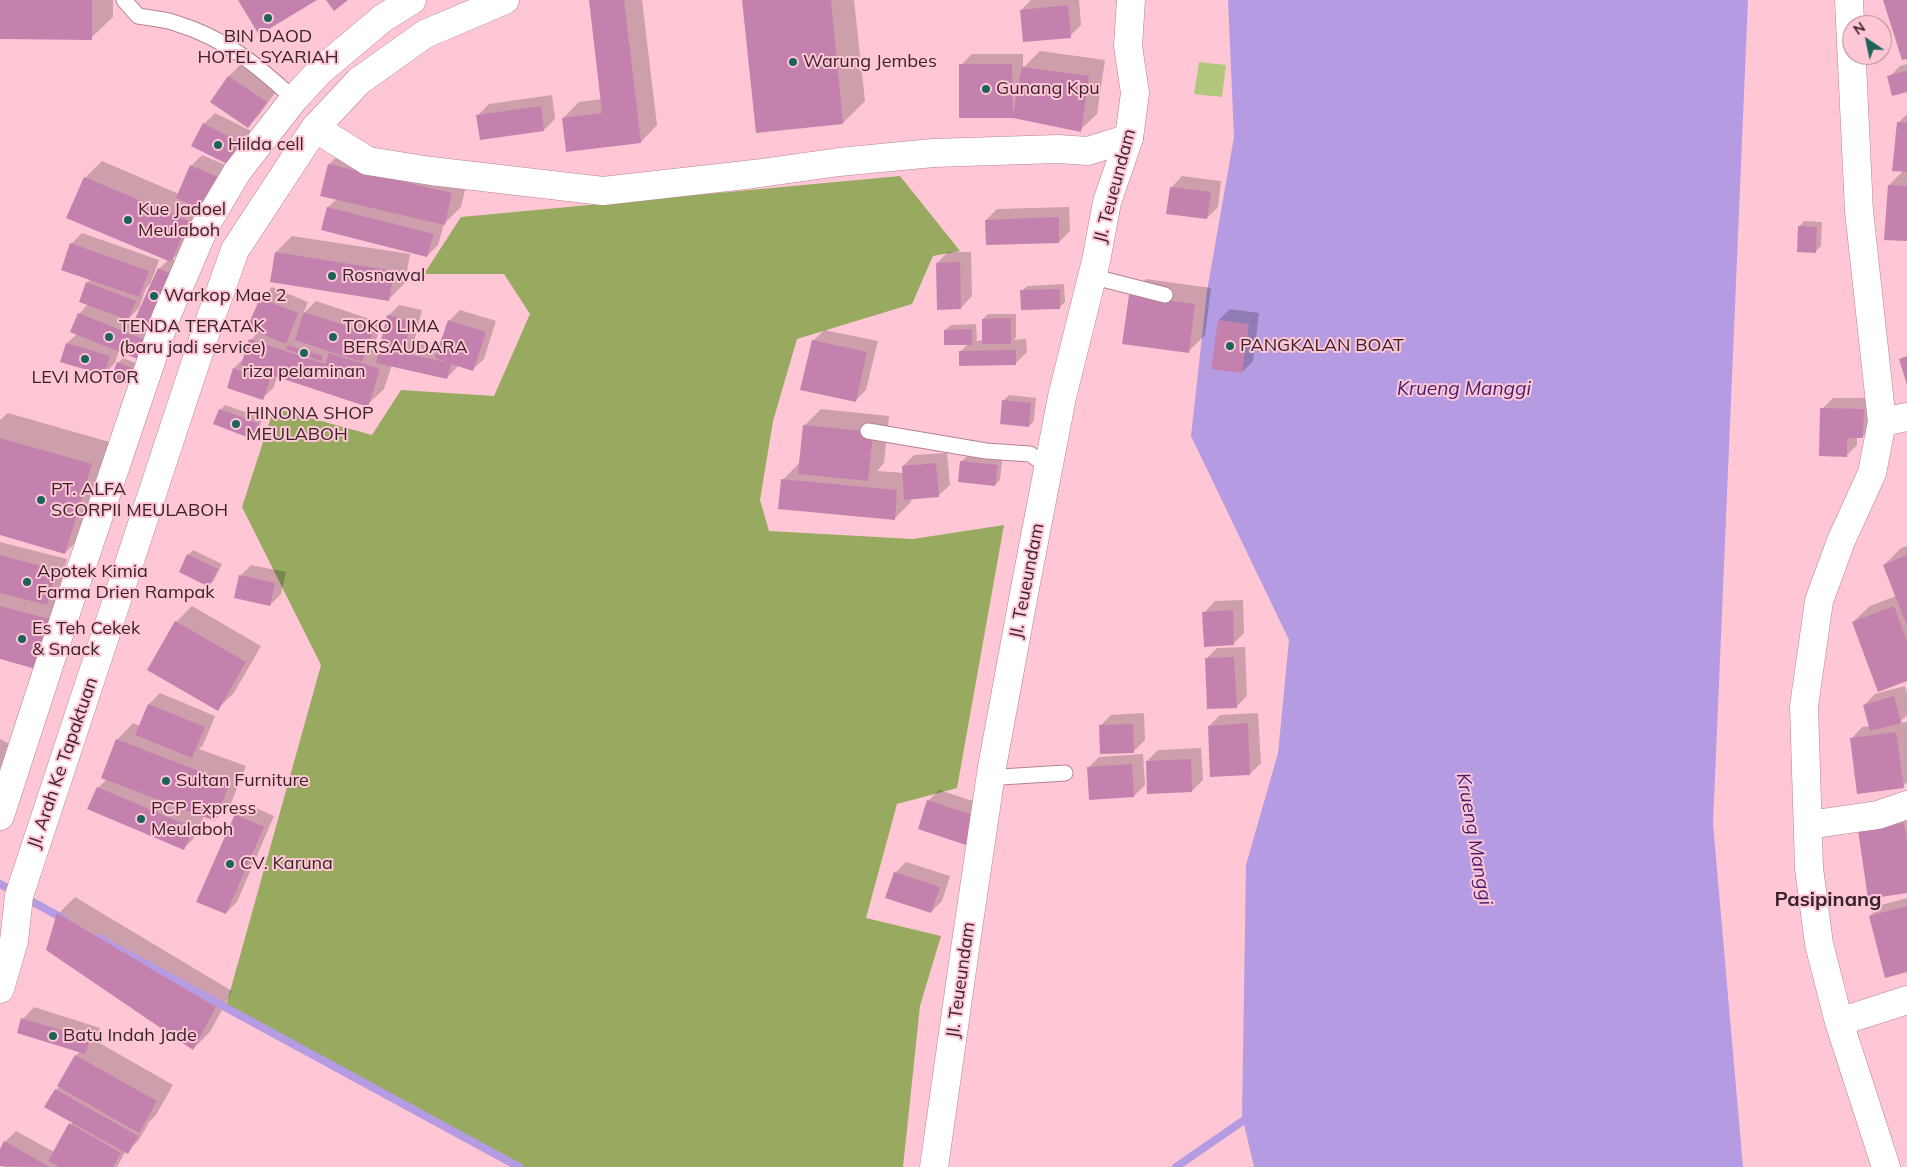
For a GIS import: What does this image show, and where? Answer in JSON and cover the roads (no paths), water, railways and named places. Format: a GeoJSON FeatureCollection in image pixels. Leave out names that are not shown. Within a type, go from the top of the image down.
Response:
{"type":"FeatureCollection","features":[{"type":"Feature","properties":{"kind":"main road"},"geometry":{"type":"LineString","coordinates":[[0,816],[166,317],[205,226],[237,172],[294,99],[327,65],[383,18],[412,0]]}},
{"type":"Feature","properties":{"kind":"main road","name":"JI. Arah Ke Tapaktuan"},"geometry":{"type":"LineString","coordinates":[[0,989],[14,941],[19,896],[235,250],[315,128],[359,81],[424,34],[505,0]]}},
{"type":"Feature","properties":{"kind":"main road","name":"JI. Teueundam"},"geometry":{"type":"LineString","coordinates":[[934,1167],[997,772],[1040,460],[1062,397],[1099,270],[1107,202],[1129,138],[1135,93],[1128,46],[1131,0]]}},
{"type":"Feature","properties":{"kind":"main road"},"geometry":{"type":"LineString","coordinates":[[1849,0],[1859,212],[1895,419],[1841,541],[1819,601],[1804,706],[1809,868],[1819,944],[1839,1022],[1886,1167]]}},
{"type":"Feature","properties":{"kind":"main road"},"geometry":{"type":"LineString","coordinates":[[315,128],[368,161],[431,171],[602,191],[754,174],[839,162],[933,153],[1058,149],[1088,151],[1129,138]]}},
{"type":"Feature","properties":{"kind":"main road"},"geometry":{"type":"LineString","coordinates":[[1808,825],[1878,815],[1907,805]]}},
{"type":"Feature","properties":{"kind":"main road"},"geometry":{"type":"LineString","coordinates":[[1839,1022],[1907,1000]]}},
{"type":"Feature","properties":{"kind":"lane"},"geometry":{"type":"LineString","coordinates":[[124,0],[138,16],[175,22],[228,45],[262,70],[294,99]]}},
{"type":"Feature","properties":{"kind":"lane"},"geometry":{"type":"LineString","coordinates":[[1099,270],[1125,286],[1165,295]]}},
{"type":"Feature","properties":{"kind":"lane"},"geometry":{"type":"LineString","coordinates":[[868,431],[1040,460]]}},
{"type":"Feature","properties":{"kind":"lane"},"geometry":{"type":"LineString","coordinates":[[997,772],[1019,777],[1065,773]]}},
{"type":"Feature","properties":{"kind":"water","name":"Krueng Manggi"},"geometry":{"type":"Polygon","coordinates":[[[1228,0],[1748,0],[1713,824],[1743,1167],[1254,1167],[1242,1116],[1246,865],[1278,753],[1289,640],[1191,436],[1207,291],[1234,137],[1228,0]]]}},
{"type":"Feature","properties":{"kind":"waterway"},"geometry":{"type":"LineString","coordinates":[[0,884],[64,919]]}},
{"type":"Feature","properties":{"kind":"waterway"},"geometry":{"type":"LineString","coordinates":[[98,938],[519,1167]]}},
{"type":"Feature","properties":{"kind":"waterway"},"geometry":{"type":"LineString","coordinates":[[1176,1167],[1250,1116]]}},
{"type":"Feature","properties":{"kind":"place","name":"BIN DAOD HOTEL SYARIAH"},"geometry":{"type":"Point","coordinates":[268,18]}},
{"type":"Feature","properties":{"kind":"place","name":"Warung Jembes"},"geometry":{"type":"Point","coordinates":[793,62]}},
{"type":"Feature","properties":{"kind":"place","name":"Gunang Kpu"},"geometry":{"type":"Point","coordinates":[986,89]}},
{"type":"Feature","properties":{"kind":"place","name":"Hilda cell"},"geometry":{"type":"Point","coordinates":[218,145]}},
{"type":"Feature","properties":{"kind":"place","name":"Kue Jadoel Meulaboh"},"geometry":{"type":"Point","coordinates":[128,220]}},
{"type":"Feature","properties":{"kind":"place","name":"Rosnawal"},"geometry":{"type":"Point","coordinates":[332,276]}},
{"type":"Feature","properties":{"kind":"place","name":"Warkop Mae 2"},"geometry":{"type":"Point","coordinates":[154,296]}},
{"type":"Feature","properties":{"kind":"place","name":"TENDA TERATAK (baru jadi service)"},"geometry":{"type":"Point","coordinates":[109,337]}},
{"type":"Feature","properties":{"kind":"place","name":"TOKO LIMA BERSAUDARA"},"geometry":{"type":"Point","coordinates":[333,337]}},
{"type":"Feature","properties":{"kind":"place","name":"PANGKALAN BOAT"},"geometry":{"type":"Point","coordinates":[1230,346]}},
{"type":"Feature","properties":{"kind":"place","name":"riza pelaminan"},"geometry":{"type":"Point","coordinates":[304,353]}},
{"type":"Feature","properties":{"kind":"place","name":"LEVI MOTOR"},"geometry":{"type":"Point","coordinates":[85,359]}},
{"type":"Feature","properties":{"kind":"place","name":"HINONA SHOP MEULABOH"},"geometry":{"type":"Point","coordinates":[236,424]}},
{"type":"Feature","properties":{"kind":"place","name":"PT. ALFA SCORPII MEULABOH"},"geometry":{"type":"Point","coordinates":[41,500]}},
{"type":"Feature","properties":{"kind":"place","name":"Apotek Kimia Farma Drien Rampak"},"geometry":{"type":"Point","coordinates":[27,582]}},
{"type":"Feature","properties":{"kind":"place","name":"Es Teh Cekek & Snack"},"geometry":{"type":"Point","coordinates":[22,639]}},
{"type":"Feature","properties":{"kind":"place","name":"Sultan Furniture"},"geometry":{"type":"Point","coordinates":[166,781]}},
{"type":"Feature","properties":{"kind":"place","name":"PCP Express Meulaboh"},"geometry":{"type":"Point","coordinates":[141,819]}},
{"type":"Feature","properties":{"kind":"place","name":"CV. Karuna"},"geometry":{"type":"Point","coordinates":[230,864]}},
{"type":"Feature","properties":{"kind":"place","name":"Batu Indah Jade"},"geometry":{"type":"Point","coordinates":[53,1036]}},
{"type":"Feature","properties":{"kind":"district","name":"Pasipinang"},"geometry":{"type":"Point","coordinates":[1828,900]}}]}
